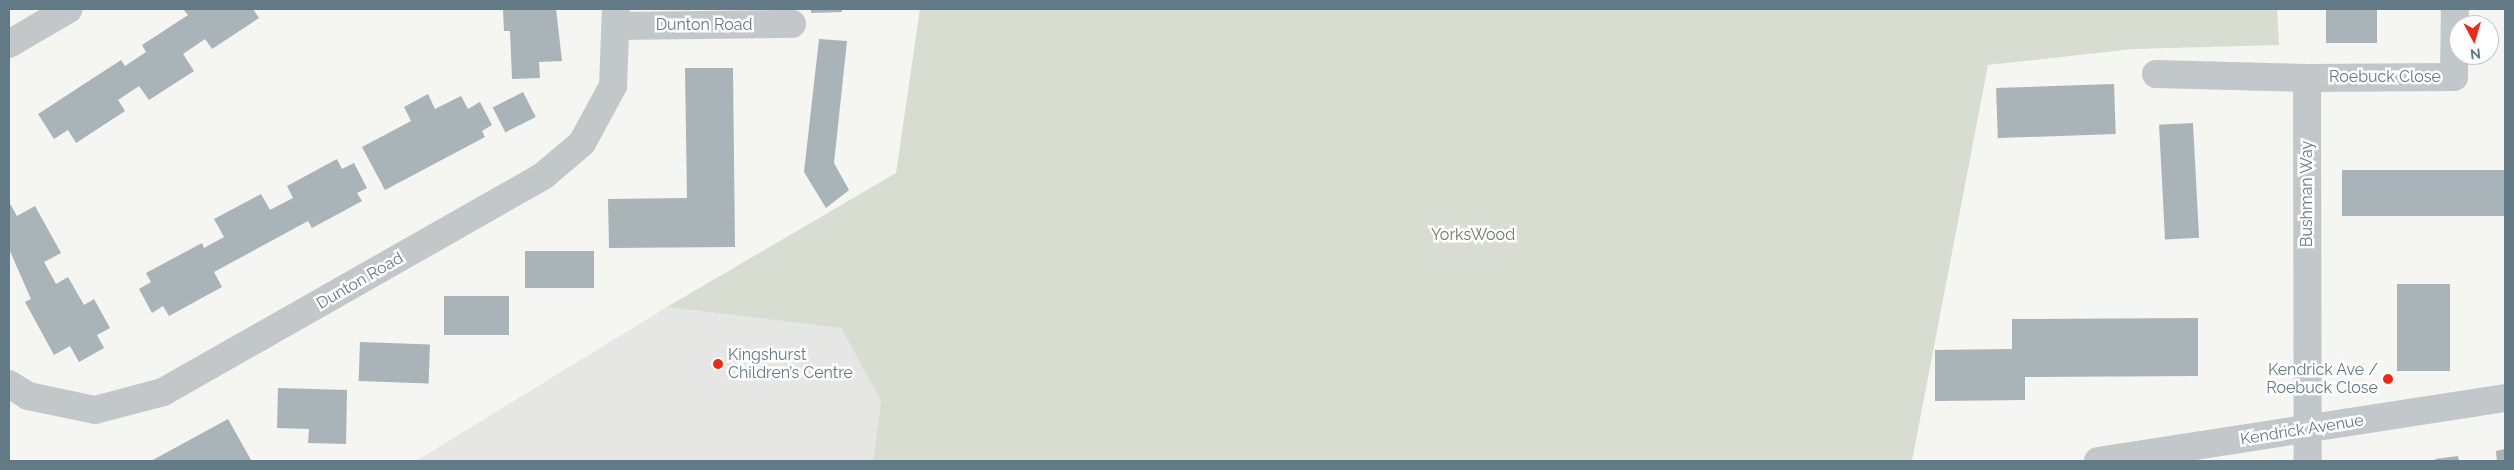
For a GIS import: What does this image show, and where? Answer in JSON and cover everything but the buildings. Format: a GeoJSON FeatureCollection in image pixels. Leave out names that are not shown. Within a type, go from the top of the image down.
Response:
{"type":"FeatureCollection","features":[{"type":"Feature","properties":{"kind":"street"},"geometry":{"type":"LineString","coordinates":[[9,44],[69,9]]}},
{"type":"Feature","properties":{"kind":"street","name":"Roebuck Close"},"geometry":{"type":"LineString","coordinates":[[2307,78],[2454,77],[2456,9]]}},
{"type":"Feature","properties":{"kind":"street","name":"Dunton Road"},"geometry":{"type":"LineString","coordinates":[[9,384],[28,396],[95,410],[162,392],[542,176],[582,144],[613,86],[616,17],[792,24]]}},
{"type":"Feature","properties":{"kind":"street"},"geometry":{"type":"LineString","coordinates":[[2156,74],[2307,78]]}},
{"type":"Feature","properties":{"kind":"street","name":"Bushman Way"},"geometry":{"type":"LineString","coordinates":[[2307,78],[2306,429],[2308,461]]}},
{"type":"Feature","properties":{"kind":"street","name":"Kendrick Avenue"},"geometry":{"type":"LineString","coordinates":[[2098,461],[2505,398]]}},
{"type":"Feature","properties":{"kind":"shaded area","name":"Kingshurst Children’s Centre"},"geometry":{"type":"Polygon","coordinates":[[[667,307],[841,328],[881,401],[873,461],[416,461],[667,307]]]}},
{"type":"Feature","properties":{"kind":"green space","name":"YorksWood"},"geometry":{"type":"Polygon","coordinates":[[[920,9],[2277,9],[2279,45],[2133,49],[1988,65],[1912,461],[873,461],[881,401],[841,328],[667,307],[896,173],[920,9]]]}},
{"type":"Feature","properties":{"kind":"place","name":"Kingshurst Children’s Centre"},"geometry":{"type":"Point","coordinates":[718,364]}},
{"type":"Feature","properties":{"kind":"place","name":"Kendrick Ave / Roebuck Close"},"geometry":{"type":"Point","coordinates":[2388,379]}}]}
